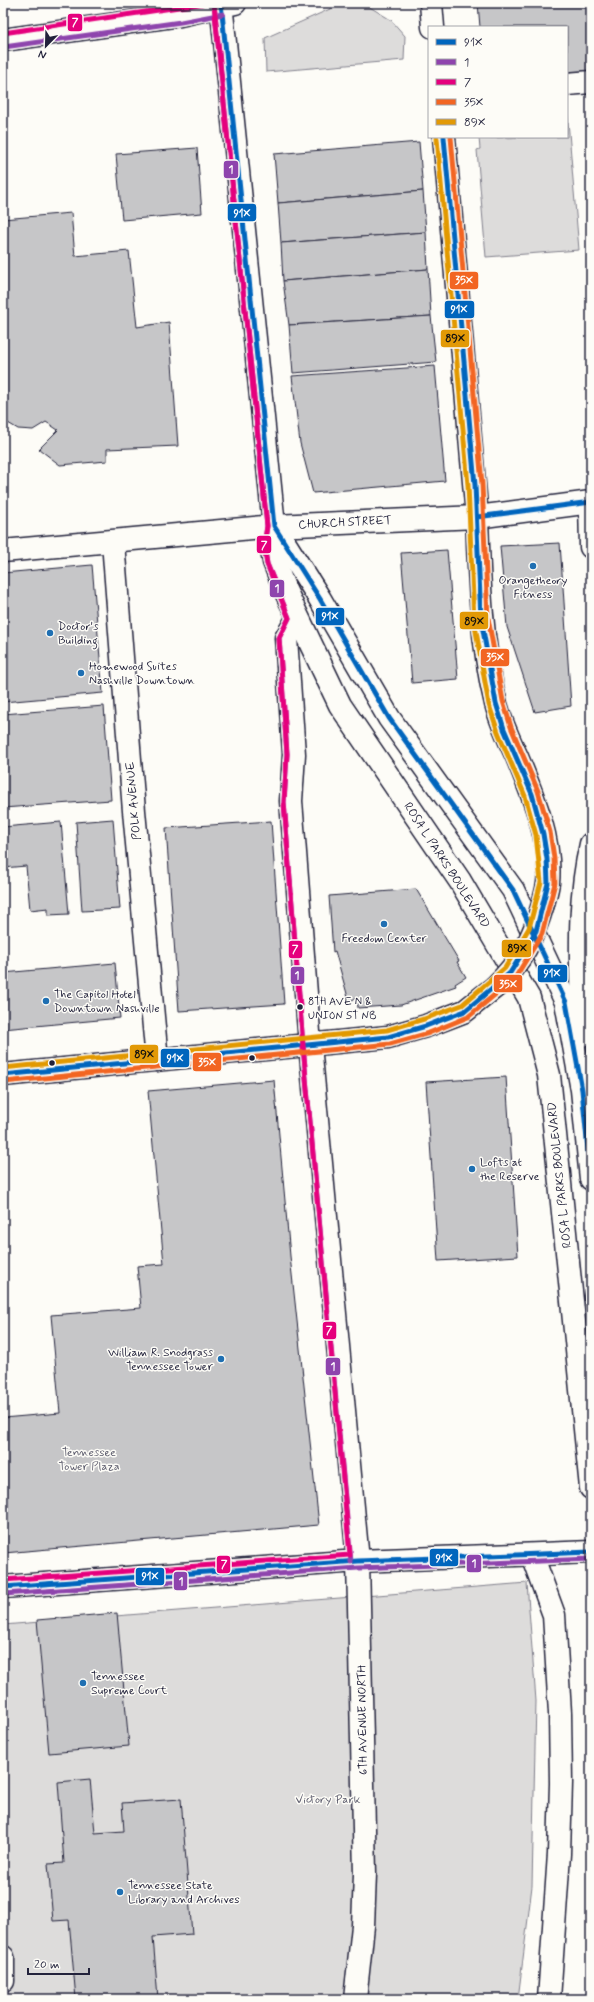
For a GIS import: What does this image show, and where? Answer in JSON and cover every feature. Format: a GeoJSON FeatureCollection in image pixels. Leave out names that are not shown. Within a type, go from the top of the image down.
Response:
{"type":"FeatureCollection","features":[{"type":"Feature","properties":{"kind":"main road"},"geometry":{"type":"LineString","coordinates":[[431,3],[434,26]]}},
{"type":"Feature","properties":{"kind":"main road"},"geometry":{"type":"LineString","coordinates":[[3,40],[180,16],[226,4]]}},
{"type":"Feature","properties":{"kind":"main road","name":"ROSA L PARKS BOULEVARD"},"geometry":{"type":"LineString","coordinates":[[226,4],[274,526],[271,546],[274,562],[297,619],[340,705],[460,881],[529,998],[549,1075],[591,1488]]}},
{"type":"Feature","properties":{"kind":"main road"},"geometry":{"type":"LineString","coordinates":[[568,84],[591,88]]}},
{"type":"Feature","properties":{"kind":"main road"},"geometry":{"type":"LineString","coordinates":[[3,1074],[310,1046],[388,1037],[426,1026],[465,1011],[510,973],[536,931],[544,904],[548,883],[547,859],[543,834],[532,794],[504,729],[496,703],[483,631],[477,517],[444,138]]}},
{"type":"Feature","properties":{"kind":"main road"},"geometry":{"type":"LineString","coordinates":[[590,502],[591,547]]}},
{"type":"Feature","properties":{"kind":"main road","name":"CHURCH STREET"},"geometry":{"type":"LineString","coordinates":[[3,551],[274,526],[477,517],[590,502]]}},
{"type":"Feature","properties":{"kind":"main road","name":"ROSA L PARKS BOULEVARD"},"geometry":{"type":"LineString","coordinates":[[274,526],[320,599],[389,718],[513,890],[566,1002],[582,1090],[591,1179]]}},
{"type":"Feature","properties":{"kind":"main road","name":"POLK AVENUE"},"geometry":{"type":"LineString","coordinates":[[113,542],[134,811],[157,1060]]}},
{"type":"Feature","properties":{"kind":"main road","name":"6TH AVENUE NORTH"},"geometry":{"type":"LineString","coordinates":[[297,619],[286,638],[294,754],[291,802],[310,1046],[358,1561],[365,1874],[363,1926],[355,1999]]}},
{"type":"Feature","properties":{"kind":"main road"},"geometry":{"type":"LineString","coordinates":[[582,1090],[580,937],[586,865],[591,844]]}},
{"type":"Feature","properties":{"kind":"main road"},"geometry":{"type":"LineString","coordinates":[[3,1587],[358,1561],[591,1552]]}},
{"type":"Feature","properties":{"kind":"main road"},"geometry":{"type":"LineString","coordinates":[[532,1555],[554,1615],[560,1706],[561,1783],[559,1854],[549,1999]]}},
{"type":"Feature","properties":{"kind":"main road"},"geometry":{"type":"LineString","coordinates":[[3,1957],[3,1981]]}},
{"type":"Feature","properties":{"kind":"green space"},"geometry":{"type":"Polygon","coordinates":[[[339,5],[368,6],[391,20],[405,36],[404,60],[266,72],[265,38],[339,5]]]}},
{"type":"Feature","properties":{"kind":"green space"},"geometry":{"type":"Polygon","coordinates":[[[568,121],[579,250],[486,257],[477,150],[480,149],[479,138],[568,138],[568,121]]]}},
{"type":"Feature","properties":{"kind":"green space","name":"Victory Park"},"geometry":{"type":"Polygon","coordinates":[[[527,1583],[536,1701],[532,1886],[518,1999],[3,1999],[3,1625],[527,1583]]]}},
{"type":"Feature","properties":{"kind":"building"},"geometry":{"type":"Polygon","coordinates":[[[478,3],[591,3],[591,74],[568,75],[568,26],[480,26],[478,3]]]}},
{"type":"Feature","properties":{"kind":"building"},"geometry":{"type":"Polygon","coordinates":[[[419,142],[423,191],[278,203],[274,154],[419,142]]]}},
{"type":"Feature","properties":{"kind":"building"},"geometry":{"type":"Polygon","coordinates":[[[197,148],[202,213],[122,220],[116,154],[197,148]]]}},
{"type":"Feature","properties":{"kind":"building"},"geometry":{"type":"Polygon","coordinates":[[[423,191],[426,232],[281,243],[278,203],[423,191]]]}},
{"type":"Feature","properties":{"kind":"building"},"geometry":{"type":"Polygon","coordinates":[[[71,213],[75,256],[129,251],[137,327],[169,322],[178,446],[107,449],[107,461],[60,465],[39,449],[58,430],[46,422],[33,430],[18,429],[3,420],[3,219],[71,213]]]}},
{"type":"Feature","properties":{"kind":"building"},"geometry":{"type":"Polygon","coordinates":[[[426,232],[428,269],[283,281],[281,243],[426,232]]]}},
{"type":"Feature","properties":{"kind":"building"},"geometry":{"type":"Polygon","coordinates":[[[428,269],[431,316],[289,325],[283,281],[428,269]]]}},
{"type":"Feature","properties":{"kind":"building"},"geometry":{"type":"Polygon","coordinates":[[[431,316],[436,362],[293,373],[289,325],[431,316]]]}},
{"type":"Feature","properties":{"kind":"building"},"geometry":{"type":"Polygon","coordinates":[[[435,366],[445,481],[313,493],[300,443],[292,376],[435,366]]]}},
{"type":"Feature","properties":{"kind":"building"},"geometry":{"type":"Polygon","coordinates":[[[560,543],[571,706],[535,712],[507,627],[500,546],[560,543]]]}},
{"type":"Feature","properties":{"kind":"building"},"geometry":{"type":"Polygon","coordinates":[[[447,550],[458,679],[412,683],[401,553],[447,550]]]}},
{"type":"Feature","properties":{"kind":"building","name":"Doctor's Building"},"geometry":{"type":"Polygon","coordinates":[[[92,565],[103,693],[3,702],[3,573],[92,565]]]}},
{"type":"Feature","properties":{"kind":"building"},"geometry":{"type":"Polygon","coordinates":[[[104,706],[111,800],[3,808],[3,714],[104,706]]]}},
{"type":"Feature","properties":{"kind":"building"},"geometry":{"type":"Polygon","coordinates":[[[113,819],[120,909],[82,911],[76,822],[113,819]]]}},
{"type":"Feature","properties":{"kind":"building"},"geometry":{"type":"Polygon","coordinates":[[[271,821],[284,1004],[179,1011],[166,828],[271,821]]]}},
{"type":"Feature","properties":{"kind":"building"},"geometry":{"type":"Polygon","coordinates":[[[61,822],[69,914],[48,915],[48,908],[30,910],[26,866],[3,868],[3,827],[61,822]]]}},
{"type":"Feature","properties":{"kind":"building","name":"Freedom Center"},"geometry":{"type":"Polygon","coordinates":[[[416,889],[459,961],[457,962],[466,977],[455,984],[456,986],[401,1005],[358,1008],[357,998],[349,1001],[335,951],[333,952],[329,896],[416,889]]]}},
{"type":"Feature","properties":{"kind":"building"},"geometry":{"type":"Polygon","coordinates":[[[115,963],[120,1018],[3,1029],[3,973],[115,963]]]}},
{"type":"Feature","properties":{"kind":"building","name":"Lofts at the Reserve"},"geometry":{"type":"Polygon","coordinates":[[[506,1077],[518,1256],[438,1261],[426,1082],[506,1077]]]}},
{"type":"Feature","properties":{"kind":"building","name":"Tennessee Tower Plaza"},"geometry":{"type":"Polygon","coordinates":[[[274,1080],[290,1256],[319,1525],[4,1553],[3,1418],[60,1413],[51,1315],[141,1308],[137,1266],[164,1264],[148,1091],[274,1080]]]}},
{"type":"Feature","properties":{"kind":"building","name":"Tennessee Supreme Court"},"geometry":{"type":"Polygon","coordinates":[[[117,1613],[129,1746],[49,1753],[37,1620],[117,1613]]]}},
{"type":"Feature","properties":{"kind":"building","name":"Tennessee State Library and Archives"},"geometry":{"type":"Polygon","coordinates":[[[90,1779],[95,1833],[124,1831],[122,1803],[181,1799],[192,1934],[153,1937],[158,1999],[76,1999],[69,1920],[53,1921],[48,1864],[64,1863],[58,1782],[90,1779]]]}},
{"type":"Feature","properties":{"kind":"transit line","name":"7"},"geometry":{"type":"LineString","coordinates":[[3,33],[206,3]]}},
{"type":"Feature","properties":{"kind":"transit line","name":"91X"},"geometry":{"type":"LineString","coordinates":[[221,3],[274,526],[320,599],[389,718],[513,890],[566,1002],[582,1090],[591,1179]]}},
{"type":"Feature","properties":{"kind":"transit line","name":"1"},"geometry":{"type":"LineString","coordinates":[[214,4],[267,526],[264,546],[267,564],[289,618],[279,638],[287,754],[284,802],[303,1046],[351,1562]]}},
{"type":"Feature","properties":{"kind":"transit line","name":"7"},"geometry":{"type":"LineString","coordinates":[[3,1580],[350,1555],[303,1046],[284,802],[287,754],[279,638],[289,618],[267,564],[264,546],[267,526],[214,4]]}},
{"type":"Feature","properties":{"kind":"transit line","name":"1"},"geometry":{"type":"LineString","coordinates":[[4,47],[181,22],[223,14]]}},
{"type":"Feature","properties":{"kind":"transit line","name":"89X"},"geometry":{"type":"LineString","coordinates":[[3,1068],[387,1030],[424,1019],[462,1005],[505,968],[529,928],[541,882],[536,835],[525,796],[498,732],[489,705],[474,620],[468,485],[437,138]]}},
{"type":"Feature","properties":{"kind":"transit line","name":"91X"},"geometry":{"type":"LineString","coordinates":[[3,1075],[388,1037],[426,1026],[465,1011],[510,973],[536,931],[548,883],[547,859],[543,834],[532,794],[504,729],[496,703],[481,619],[475,485],[444,138]]}},
{"type":"Feature","properties":{"kind":"transit line","name":"35X"},"geometry":{"type":"LineString","coordinates":[[4,1082],[390,1044],[429,1033],[468,1017],[515,978],[542,934],[555,883],[554,858],[550,832],[538,791],[511,727],[503,701],[488,618],[482,484],[451,138]]}},
{"type":"Feature","properties":{"kind":"transit line","name":"91X"},"geometry":{"type":"LineString","coordinates":[[477,517],[591,502]]}},
{"type":"Feature","properties":{"kind":"transit line","name":"91X"},"geometry":{"type":"LineString","coordinates":[[3,1587],[358,1561],[591,1552]]}},
{"type":"Feature","properties":{"kind":"transit line","name":"1"},"geometry":{"type":"LineString","coordinates":[[4,1594],[358,1568],[591,1559]]}},
{"type":"Feature","properties":{"kind":"place","name":"Orangetheory Fitness"},"geometry":{"type":"Point","coordinates":[533,566]}},
{"type":"Feature","properties":{"kind":"place","name":"Doctor's Building"},"geometry":{"type":"Point","coordinates":[50,633]}},
{"type":"Feature","properties":{"kind":"place","name":"Homewood Suites Nashville Downtown"},"geometry":{"type":"Point","coordinates":[81,673]}},
{"type":"Feature","properties":{"kind":"place","name":"Freedom Center"},"geometry":{"type":"Point","coordinates":[384,924]}},
{"type":"Feature","properties":{"kind":"place","name":"The Capitol Hotel Downtown Nashville"},"geometry":{"type":"Point","coordinates":[46,1001]}},
{"type":"Feature","properties":{"kind":"place","name":"8TH AVE N & UNION ST NB"},"geometry":{"type":"Point","coordinates":[300,1007]}},
{"type":"Feature","properties":{"kind":"place","name":"Lofts at the Reserve"},"geometry":{"type":"Point","coordinates":[472,1169]}},
{"type":"Feature","properties":{"kind":"place","name":"William R. Snodgrass Tennessee Tower"},"geometry":{"type":"Point","coordinates":[221,1359]}},
{"type":"Feature","properties":{"kind":"place","name":"Tennessee Supreme Court"},"geometry":{"type":"Point","coordinates":[83,1683]}},
{"type":"Feature","properties":{"kind":"place","name":"Tennessee State Library and Archives"},"geometry":{"type":"Point","coordinates":[120,1892]}}]}
